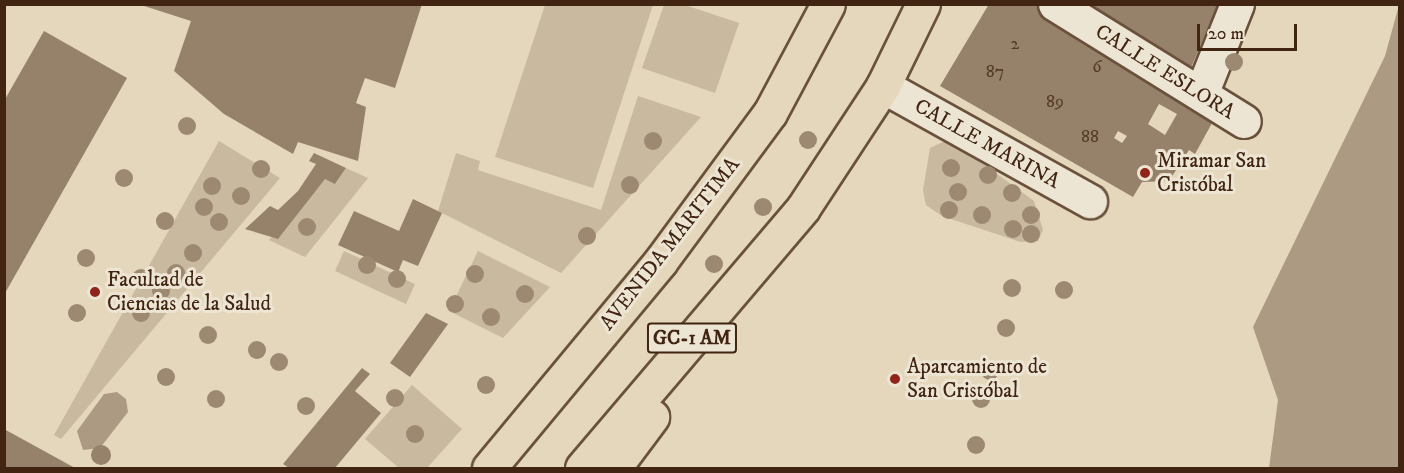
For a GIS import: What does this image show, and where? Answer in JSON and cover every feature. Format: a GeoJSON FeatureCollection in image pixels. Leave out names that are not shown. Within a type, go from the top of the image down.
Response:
{"type":"FeatureCollection","features":[{"type":"Feature","properties":{"kind":"highway","name":"AVENIDA MARITIMA"},"geometry":{"type":"LineString","coordinates":[[489,468],[660,262],[770,113],[828,4]]}},
{"type":"Feature","properties":{"kind":"highway","name":"GC-1 AM"},"geometry":{"type":"LineString","coordinates":[[582,468],[803,208],[883,86],[923,4]]}},
{"type":"Feature","properties":{"kind":"highway"},"geometry":{"type":"LineString","coordinates":[[614,468],[803,208]]}},
{"type":"Feature","properties":{"kind":"highway"},"geometry":{"type":"LineString","coordinates":[[464,468],[660,262]]}},
{"type":"Feature","properties":{"kind":"street","name":"CALLE ESLORA"},"geometry":{"type":"LineString","coordinates":[[1055,4],[1244,120]]}},
{"type":"Feature","properties":{"kind":"street"},"geometry":{"type":"LineString","coordinates":[[1201,94],[1237,4]]}},
{"type":"Feature","properties":{"kind":"street","name":"CALLE MARINA"},"geometry":{"type":"LineString","coordinates":[[883,86],[1090,201]]}},
{"type":"Feature","properties":{"kind":"shaded area"},"geometry":{"type":"Polygon","coordinates":[[[545,5],[653,5],[593,188],[495,157],[545,5]]]}},
{"type":"Feature","properties":{"kind":"shaded area"},"geometry":{"type":"Polygon","coordinates":[[[664,5],[685,5],[739,23],[715,93],[642,68],[664,5]]]}},
{"type":"Feature","properties":{"kind":"shaded area"},"geometry":{"type":"Polygon","coordinates":[[[1399,5],[1399,468],[1269,468],[1278,400],[1253,327],[1385,56],[1399,5]]]}},
{"type":"Feature","properties":{"kind":"shaded area"},"geometry":{"type":"Polygon","coordinates":[[[638,96],[701,117],[561,273],[438,211],[456,153],[480,161],[478,170],[601,210],[638,96]]]}},
{"type":"Feature","properties":{"kind":"shaded area"},"geometry":{"type":"Polygon","coordinates":[[[949,139],[1034,201],[1043,230],[1038,241],[1020,242],[942,216],[926,205],[923,190],[930,148],[949,139]]]}},
{"type":"Feature","properties":{"kind":"shaded area"},"geometry":{"type":"Polygon","coordinates":[[[219,141],[280,178],[61,439],[54,435],[219,141]]]}},
{"type":"Feature","properties":{"kind":"shaded area"},"geometry":{"type":"Polygon","coordinates":[[[346,168],[368,178],[305,257],[269,240],[325,179],[336,183],[346,168]]]}},
{"type":"Feature","properties":{"kind":"shaded area"},"geometry":{"type":"Polygon","coordinates":[[[344,251],[415,284],[406,304],[335,271],[344,251]]]}},
{"type":"Feature","properties":{"kind":"shaded area"},"geometry":{"type":"Polygon","coordinates":[[[478,251],[550,287],[503,338],[449,311],[478,251]]]}},
{"type":"Feature","properties":{"kind":"shaded area"},"geometry":{"type":"Polygon","coordinates":[[[412,385],[462,429],[427,468],[399,468],[365,439],[412,385]]]}},
{"type":"Feature","properties":{"kind":"shaded area"},"geometry":{"type":"Polygon","coordinates":[[[117,392],[126,399],[128,412],[100,448],[83,450],[77,431],[104,394],[117,392]]]}},
{"type":"Feature","properties":{"kind":"building"},"geometry":{"type":"Polygon","coordinates":[[[138,4],[422,4],[395,88],[365,78],[356,103],[366,107],[358,161],[298,142],[293,154],[224,114],[174,71],[191,21],[138,4]]]}},
{"type":"Feature","properties":{"kind":"building"},"geometry":{"type":"Polygon","coordinates":[[[989,4],[1040,4],[1217,114],[1195,154],[1189,150],[1169,181],[1142,182],[1133,197],[940,86],[989,4]],[[1159,104],[1148,124],[1165,135],[1177,114],[1159,104]],[[1118,131],[1114,138],[1122,143],[1127,136],[1118,131]]]}},
{"type":"Feature","properties":{"kind":"building"},"geometry":{"type":"Polygon","coordinates":[[[1088,4],[1218,4],[1190,70],[1088,4]]]}},
{"type":"Feature","properties":{"kind":"building"},"geometry":{"type":"Polygon","coordinates":[[[44,31],[127,78],[4,295],[4,101],[44,31]]]}},
{"type":"Feature","properties":{"kind":"building"},"geometry":{"type":"Polygon","coordinates":[[[314,153],[346,168],[335,184],[325,179],[278,239],[245,229],[270,206],[278,210],[298,191],[316,164],[309,161],[314,153]]]}},
{"type":"Feature","properties":{"kind":"building"},"geometry":{"type":"Polygon","coordinates":[[[413,199],[442,213],[418,266],[403,260],[398,272],[338,245],[354,211],[399,231],[413,199]]]}},
{"type":"Feature","properties":{"kind":"building"},"geometry":{"type":"Polygon","coordinates":[[[426,313],[448,324],[410,377],[390,363],[426,313]]]}},
{"type":"Feature","properties":{"kind":"building"},"geometry":{"type":"Polygon","coordinates":[[[362,368],[370,374],[355,391],[381,413],[335,468],[289,468],[283,464],[362,368]]]}},
{"type":"Feature","properties":{"kind":"building"},"geometry":{"type":"Polygon","coordinates":[[[4,429],[75,468],[4,468],[4,429]]]}},
{"type":"Feature","properties":{"kind":"building"},"geometry":{"type":"Polygon","coordinates":[[[101,445],[108,448],[111,455],[108,462],[101,465],[94,462],[91,455],[94,448],[101,445]]]}},
{"type":"Feature","properties":{"kind":"place","name":"Miramar San Cristóbal"},"geometry":{"type":"Point","coordinates":[1145,173]}},
{"type":"Feature","properties":{"kind":"place","name":"Facultad de Ciencias de la Salud"},"geometry":{"type":"Point","coordinates":[95,292]}},
{"type":"Feature","properties":{"kind":"place","name":"Aparcamiento de San Cristóbal"},"geometry":{"type":"Point","coordinates":[895,379]}}]}
